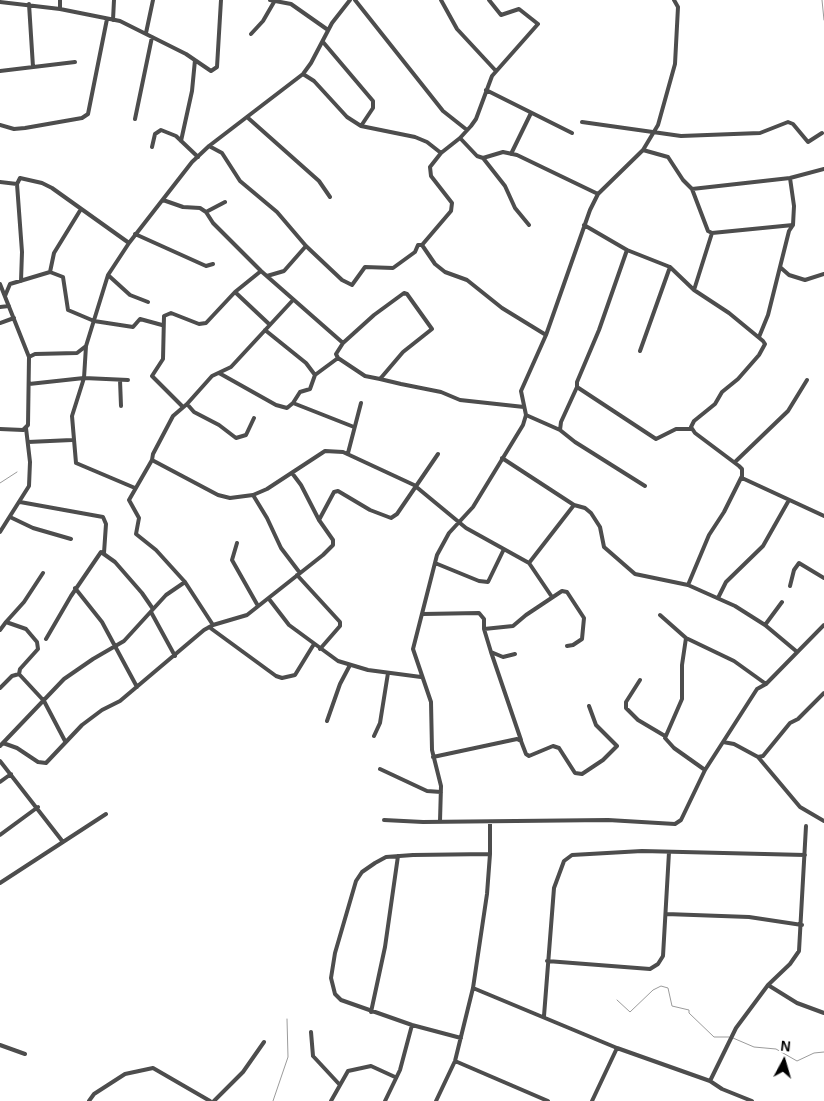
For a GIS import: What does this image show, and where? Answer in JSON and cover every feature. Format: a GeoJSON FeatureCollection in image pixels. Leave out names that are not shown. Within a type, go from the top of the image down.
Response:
{"type":"FeatureCollection","features":[{"type":"Feature","properties":{"kind":"street"},"geometry":{"type":"LineString","coordinates":[[60,0],[60,9]]}},
{"type":"Feature","properties":{"kind":"street"},"geometry":{"type":"LineString","coordinates":[[113,20],[114,0]]}},
{"type":"Feature","properties":{"kind":"street"},"geometry":{"type":"LineString","coordinates":[[146,33],[153,0]]}},
{"type":"Feature","properties":{"kind":"street"},"geometry":{"type":"LineString","coordinates":[[0,2],[60,9],[113,20],[152,36],[211,71],[218,67],[221,0]]}},
{"type":"Feature","properties":{"kind":"street"},"geometry":{"type":"LineString","coordinates":[[135,488],[76,463],[72,440],[72,416],[84,378],[86,346],[108,275],[129,243],[198,157],[209,146],[303,74],[323,42],[328,30],[350,0]]}},
{"type":"Feature","properties":{"kind":"street"},"geometry":{"type":"LineString","coordinates":[[356,0],[443,111],[467,130]]}},
{"type":"Feature","properties":{"kind":"street"},"geometry":{"type":"LineString","coordinates":[[441,0],[457,29],[496,71]]}},
{"type":"Feature","properties":{"kind":"street"},"geometry":{"type":"LineString","coordinates":[[209,146],[222,153],[240,181],[277,212],[306,246],[342,280],[352,285],[365,267],[393,268],[415,252],[418,245],[422,245],[453,208],[450,197],[431,176],[430,167],[440,153],[460,138],[476,119],[486,90],[496,71],[538,24],[518,9],[501,15],[489,0]]}},
{"type":"Feature","properties":{"kind":"street"},"geometry":{"type":"LineString","coordinates":[[440,821],[441,792],[433,757],[431,702],[421,677],[413,648],[435,563],[442,544],[472,507],[523,425],[526,415],[521,391],[546,335],[584,225],[598,194],[643,150],[654,134],[661,118],[664,97],[675,64],[678,7],[674,0]]}},
{"type":"Feature","properties":{"kind":"street"},"geometry":{"type":"LineString","coordinates":[[251,34],[263,21],[275,1],[291,4],[328,30]]}},
{"type":"Feature","properties":{"kind":"street"},"geometry":{"type":"LineString","coordinates":[[28,4],[33,67]]}},
{"type":"Feature","properties":{"kind":"street"},"geometry":{"type":"LineString","coordinates":[[0,125],[14,129],[25,128],[82,118],[88,114],[107,19]]}},
{"type":"Feature","properties":{"kind":"street"},"geometry":{"type":"LineString","coordinates":[[135,119],[152,36]]}},
{"type":"Feature","properties":{"kind":"street"},"geometry":{"type":"LineString","coordinates":[[323,42],[373,101],[373,108],[361,126]]}},
{"type":"Feature","properties":{"kind":"street"},"geometry":{"type":"LineString","coordinates":[[181,141],[192,91],[195,60]]}},
{"type":"Feature","properties":{"kind":"street"},"geometry":{"type":"LineString","coordinates":[[0,71],[75,62]]}},
{"type":"Feature","properties":{"kind":"street"},"geometry":{"type":"LineString","coordinates":[[303,74],[314,81],[347,117],[361,126],[415,137],[427,142],[440,153]]}},
{"type":"Feature","properties":{"kind":"street"},"geometry":{"type":"LineString","coordinates":[[486,90],[572,133]]}},
{"type":"Feature","properties":{"kind":"street"},"geometry":{"type":"LineString","coordinates":[[511,154],[531,112]]}},
{"type":"Feature","properties":{"kind":"street"},"geometry":{"type":"LineString","coordinates":[[247,117],[319,181],[330,197]]}},
{"type":"Feature","properties":{"kind":"street"},"geometry":{"type":"LineString","coordinates":[[582,122],[654,134],[696,136],[760,133],[788,122],[793,124],[808,142],[822,133]]}},
{"type":"Feature","properties":{"kind":"street"},"geometry":{"type":"LineString","coordinates":[[152,147],[155,134],[161,130],[170,132],[198,157]]}},
{"type":"Feature","properties":{"kind":"street"},"geometry":{"type":"LineString","coordinates":[[460,138],[477,156],[483,158],[504,186],[515,208],[529,225]]}},
{"type":"Feature","properties":{"kind":"street"},"geometry":{"type":"LineString","coordinates":[[643,150],[668,157],[683,180],[692,189],[708,231],[712,234],[793,225]]}},
{"type":"Feature","properties":{"kind":"street"},"geometry":{"type":"LineString","coordinates":[[483,158],[503,152],[511,154],[598,194]]}},
{"type":"Feature","properties":{"kind":"street"},"geometry":{"type":"LineString","coordinates":[[692,189],[790,178],[824,170]]}},
{"type":"Feature","properties":{"kind":"street"},"geometry":{"type":"LineString","coordinates":[[21,281],[22,243],[17,184],[20,178],[42,183],[129,243]]}},
{"type":"Feature","properties":{"kind":"street"},"geometry":{"type":"LineString","coordinates":[[759,337],[768,315],[789,231],[793,225],[794,206],[790,178]]}},
{"type":"Feature","properties":{"kind":"street"},"geometry":{"type":"LineString","coordinates":[[0,182],[17,184]]}},
{"type":"Feature","properties":{"kind":"street"},"geometry":{"type":"LineString","coordinates":[[163,200],[182,207],[200,208],[206,212],[213,223],[261,271],[292,300],[308,310],[343,343]]}},
{"type":"Feature","properties":{"kind":"street"},"geometry":{"type":"LineString","coordinates":[[206,212],[225,202]]}},
{"type":"Feature","properties":{"kind":"street"},"geometry":{"type":"LineString","coordinates":[[50,272],[54,253],[82,209]]}},
{"type":"Feature","properties":{"kind":"street"},"geometry":{"type":"LineString","coordinates":[[584,225],[628,250],[670,267],[694,290],[729,313],[765,344],[763,350],[738,379],[722,392],[715,404],[694,421],[692,428],[695,433],[736,462],[742,469],[742,476],[724,512],[709,535],[688,585]]}},
{"type":"Feature","properties":{"kind":"street"},"geometry":{"type":"LineString","coordinates":[[136,234],[206,266],[213,264]]}},
{"type":"Feature","properties":{"kind":"street"},"geometry":{"type":"LineString","coordinates":[[694,290],[712,234]]}},
{"type":"Feature","properties":{"kind":"street"},"geometry":{"type":"LineString","coordinates":[[422,245],[435,264],[445,272],[467,280],[502,308],[546,335]]}},
{"type":"Feature","properties":{"kind":"street"},"geometry":{"type":"LineString","coordinates":[[267,276],[284,271],[306,246]]}},
{"type":"Feature","properties":{"kind":"street"},"geometry":{"type":"LineString","coordinates":[[560,430],[561,422],[577,387],[628,250]]}},
{"type":"Feature","properties":{"kind":"street"},"geometry":{"type":"LineString","coordinates":[[640,351],[670,267]]}},
{"type":"Feature","properties":{"kind":"street"},"geometry":{"type":"LineString","coordinates":[[780,267],[789,275],[805,280],[824,274]]}},
{"type":"Feature","properties":{"kind":"street"},"geometry":{"type":"LineString","coordinates":[[183,407],[152,378],[152,373],[163,359],[162,325],[164,316],[171,312],[199,324],[206,322],[235,292],[261,271]]}},
{"type":"Feature","properties":{"kind":"street"},"geometry":{"type":"LineString","coordinates":[[5,296],[10,284],[50,272],[63,277],[68,310],[94,321],[133,327],[142,319],[162,325]]}},
{"type":"Feature","properties":{"kind":"street"},"geometry":{"type":"LineString","coordinates":[[108,275],[130,295],[148,302]]}},
{"type":"Feature","properties":{"kind":"street"},"geometry":{"type":"LineString","coordinates":[[0,284],[29,357],[30,415],[26,428],[30,462],[29,486],[0,532]]}},
{"type":"Feature","properties":{"kind":"street"},"geometry":{"type":"LineString","coordinates":[[235,292],[269,324]]}},
{"type":"Feature","properties":{"kind":"street"},"geometry":{"type":"LineString","coordinates":[[380,379],[403,352],[432,329],[407,294],[400,294],[343,343],[336,354],[338,358],[365,376],[440,392],[460,400],[524,406]]}},
{"type":"Feature","properties":{"kind":"street"},"geometry":{"type":"LineString","coordinates":[[292,300],[231,366],[212,376],[167,424],[152,460],[129,502],[139,518],[136,534],[156,550],[185,582],[211,626],[276,676],[282,678],[295,675],[314,644]]}},
{"type":"Feature","properties":{"kind":"street"},"geometry":{"type":"LineString","coordinates":[[0,307],[9,306]]}},
{"type":"Feature","properties":{"kind":"street"},"geometry":{"type":"LineString","coordinates":[[0,323],[14,318]]}},
{"type":"Feature","properties":{"kind":"street"},"geometry":{"type":"LineString","coordinates":[[265,330],[306,363],[315,375]]}},
{"type":"Feature","properties":{"kind":"street"},"geometry":{"type":"LineString","coordinates":[[29,357],[36,354],[77,353],[86,346]]}},
{"type":"Feature","properties":{"kind":"street"},"geometry":{"type":"LineString","coordinates":[[219,373],[276,405],[287,408],[293,403],[300,392],[310,389],[315,375],[338,358]]}},
{"type":"Feature","properties":{"kind":"street"},"geometry":{"type":"LineString","coordinates":[[29,384],[84,378],[128,380]]}},
{"type":"Feature","properties":{"kind":"street"},"geometry":{"type":"LineString","coordinates":[[120,380],[121,406]]}},
{"type":"Feature","properties":{"kind":"street"},"geometry":{"type":"LineString","coordinates":[[736,462],[788,411],[807,380]]}},
{"type":"Feature","properties":{"kind":"street"},"geometry":{"type":"LineString","coordinates":[[577,387],[656,439],[676,429],[692,428]]}},
{"type":"Feature","properties":{"kind":"street"},"geometry":{"type":"LineString","coordinates":[[293,403],[354,427]]}},
{"type":"Feature","properties":{"kind":"street"},"geometry":{"type":"LineString","coordinates":[[348,453],[361,403]]}},
{"type":"Feature","properties":{"kind":"street"},"geometry":{"type":"LineString","coordinates":[[187,404],[194,412],[219,425],[236,438],[246,435],[254,418]]}},
{"type":"Feature","properties":{"kind":"street"},"geometry":{"type":"LineString","coordinates":[[526,415],[560,430],[574,442],[645,486]]}},
{"type":"Feature","properties":{"kind":"street"},"geometry":{"type":"LineString","coordinates":[[0,429],[16,430],[26,428]]}},
{"type":"Feature","properties":{"kind":"street"},"geometry":{"type":"LineString","coordinates":[[28,442],[72,440]]}},
{"type":"Feature","properties":{"kind":"street"},"geometry":{"type":"LineString","coordinates":[[152,460],[218,495],[230,498],[253,495],[292,473],[325,451],[334,450],[348,453],[414,485],[466,528],[529,563],[552,598]]}},
{"type":"Feature","properties":{"kind":"street"},"geometry":{"type":"LineString","coordinates":[[319,520],[336,491],[391,518],[397,514],[414,485],[438,454]]}},
{"type":"Feature","properties":{"kind":"street"},"geometry":{"type":"LineString","coordinates":[[502,458],[574,505],[585,508],[591,513],[600,527],[604,547],[634,574],[688,585],[718,598],[746,612],[796,651]]}},
{"type":"Feature","properties":{"kind":"street"},"geometry":{"type":"LineString","coordinates":[[1,745],[17,748],[41,764],[50,760],[65,741],[94,716],[120,701],[211,626],[247,615],[333,545],[333,540],[319,520],[301,485],[292,473]]}},
{"type":"Feature","properties":{"kind":"street"},"geometry":{"type":"LineString","coordinates":[[742,476],[824,516]]}},
{"type":"Feature","properties":{"kind":"street"},"geometry":{"type":"LineString","coordinates":[[253,495],[268,518],[281,548],[298,574],[340,622],[340,626],[320,649]]}},
{"type":"Feature","properties":{"kind":"street"},"geometry":{"type":"LineString","coordinates":[[718,598],[720,589],[726,582],[763,546],[789,500]]}},
{"type":"Feature","properties":{"kind":"street"},"geometry":{"type":"LineString","coordinates":[[20,502],[104,517],[106,524],[104,553],[142,593],[175,656]]}},
{"type":"Feature","properties":{"kind":"street"},"geometry":{"type":"LineString","coordinates":[[529,563],[574,505]]}},
{"type":"Feature","properties":{"kind":"street"},"geometry":{"type":"LineString","coordinates":[[10,517],[33,528],[71,540]]}},
{"type":"Feature","properties":{"kind":"street"},"geometry":{"type":"LineString","coordinates":[[237,543],[232,560],[258,606]]}},
{"type":"Feature","properties":{"kind":"street"},"geometry":{"type":"LineString","coordinates":[[435,563],[479,581],[488,582],[504,549]]}},
{"type":"Feature","properties":{"kind":"street"},"geometry":{"type":"LineString","coordinates":[[46,639],[75,588],[101,552],[104,553]]}},
{"type":"Feature","properties":{"kind":"street"},"geometry":{"type":"LineString","coordinates":[[790,586],[794,570],[799,563],[824,578]]}},
{"type":"Feature","properties":{"kind":"street"},"geometry":{"type":"LineString","coordinates":[[0,630],[3,623],[24,602],[43,573]]}},
{"type":"Feature","properties":{"kind":"street"},"geometry":{"type":"LineString","coordinates":[[1,745],[78,668],[116,647],[166,595],[185,582]]}},
{"type":"Feature","properties":{"kind":"street"},"geometry":{"type":"LineString","coordinates":[[75,588],[102,622],[137,687]]}},
{"type":"Feature","properties":{"kind":"street"},"geometry":{"type":"LineString","coordinates":[[484,629],[513,626],[560,591],[567,592],[584,618],[582,639],[574,645],[567,646]]}},
{"type":"Feature","properties":{"kind":"street"},"geometry":{"type":"LineString","coordinates":[[269,598],[289,625],[320,649],[350,665],[388,673],[421,677]]}},
{"type":"Feature","properties":{"kind":"street"},"geometry":{"type":"LineString","coordinates":[[765,625],[782,602]]}},
{"type":"Feature","properties":{"kind":"street"},"geometry":{"type":"LineString","coordinates":[[423,614],[479,613],[484,620],[484,629],[491,652],[521,741],[526,754],[529,756],[553,746],[559,748],[575,773],[582,774],[603,760],[617,746],[596,725],[588,706]]}},
{"type":"Feature","properties":{"kind":"street"},"geometry":{"type":"LineString","coordinates":[[660,615],[686,638],[734,662],[766,684]]}},
{"type":"Feature","properties":{"kind":"street"},"geometry":{"type":"LineString","coordinates":[[3,623],[26,630],[37,642],[38,649],[20,669],[19,674]]}},
{"type":"Feature","properties":{"kind":"street"},"geometry":{"type":"LineString","coordinates":[[384,820],[490,822],[608,820],[675,824],[681,820],[705,770],[757,689],[766,684],[796,651],[824,625]]}},
{"type":"Feature","properties":{"kind":"street"},"geometry":{"type":"LineString","coordinates":[[665,736],[682,699],[682,664],[686,638]]}},
{"type":"Feature","properties":{"kind":"street"},"geometry":{"type":"LineString","coordinates":[[491,652],[503,657],[515,654]]}},
{"type":"Feature","properties":{"kind":"street"},"geometry":{"type":"LineString","coordinates":[[327,720],[340,684],[350,665]]}},
{"type":"Feature","properties":{"kind":"street"},"geometry":{"type":"LineString","coordinates":[[374,736],[380,723],[388,673]]}},
{"type":"Feature","properties":{"kind":"street"},"geometry":{"type":"LineString","coordinates":[[0,688],[12,676],[19,674]]}},
{"type":"Feature","properties":{"kind":"street"},"geometry":{"type":"LineString","coordinates":[[19,674],[44,701],[65,741]]}},
{"type":"Feature","properties":{"kind":"street"},"geometry":{"type":"LineString","coordinates":[[640,680],[626,702],[626,708],[638,720],[665,736],[674,748],[705,770]]}},
{"type":"Feature","properties":{"kind":"street"},"geometry":{"type":"LineString","coordinates":[[758,757],[763,756],[790,723],[798,719],[824,693]]}},
{"type":"Feature","properties":{"kind":"street"},"geometry":{"type":"LineString","coordinates":[[433,757],[477,749],[512,739],[521,741]]}},
{"type":"Feature","properties":{"kind":"street"},"geometry":{"type":"LineString","coordinates":[[723,742],[734,744],[758,757],[800,807],[824,821]]}},
{"type":"Feature","properties":{"kind":"street"},"geometry":{"type":"LineString","coordinates":[[0,761],[38,807],[63,842]]}},
{"type":"Feature","properties":{"kind":"street"},"geometry":{"type":"LineString","coordinates":[[380,769],[427,791],[441,792]]}},
{"type":"Feature","properties":{"kind":"street"},"geometry":{"type":"LineString","coordinates":[[0,782],[11,774]]}},
{"type":"Feature","properties":{"kind":"street"},"geometry":{"type":"LineString","coordinates":[[0,834],[38,807]]}},
{"type":"Feature","properties":{"kind":"street"},"geometry":{"type":"LineString","coordinates":[[0,883],[106,814]]}},
{"type":"Feature","properties":{"kind":"street"},"geometry":{"type":"LineString","coordinates":[[436,1101],[455,1060],[473,988],[482,940],[490,854],[490,822]]}},
{"type":"Feature","properties":{"kind":"street"},"geometry":{"type":"LineString","coordinates":[[710,1080],[736,1028],[768,985],[795,958],[799,951],[802,925],[806,826]]}},
{"type":"Feature","properties":{"kind":"street"},"geometry":{"type":"LineString","coordinates":[[544,1016],[554,888],[564,861],[572,855],[584,853],[670,852],[805,855]]}},
{"type":"Feature","properties":{"kind":"street"},"geometry":{"type":"LineString","coordinates":[[547,961],[650,969],[658,964],[663,956],[670,852]]}},
{"type":"Feature","properties":{"kind":"street"},"geometry":{"type":"LineString","coordinates":[[461,1038],[412,1026],[341,1000],[335,994],[331,978],[335,953],[356,881],[375,863],[386,857],[398,856],[490,854]]}},
{"type":"Feature","properties":{"kind":"street"},"geometry":{"type":"LineString","coordinates":[[371,1012],[385,947],[398,856]]}},
{"type":"Feature","properties":{"kind":"street"},"geometry":{"type":"LineString","coordinates":[[666,914],[749,917],[802,925]]}},
{"type":"Feature","properties":{"kind":"street"},"geometry":{"type":"LineString","coordinates":[[768,985],[797,1003],[824,1013]]}},
{"type":"Feature","properties":{"kind":"street"},"geometry":{"type":"LineString","coordinates":[[473,988],[617,1048],[710,1080],[722,1089],[752,1101]]}},
{"type":"Feature","properties":{"kind":"street"},"geometry":{"type":"LineString","coordinates":[[385,1101],[400,1070],[412,1026]]}},
{"type":"Feature","properties":{"kind":"street"},"geometry":{"type":"LineString","coordinates":[[311,1032],[313,1056],[339,1084]]}},
{"type":"Feature","properties":{"kind":"street"},"geometry":{"type":"LineString","coordinates":[[89,1101],[94,1094],[125,1074],[153,1068],[202,1098],[212,1101],[243,1072],[264,1042]]}},
{"type":"Feature","properties":{"kind":"street"},"geometry":{"type":"LineString","coordinates":[[0,1045],[25,1054]]}},
{"type":"Feature","properties":{"kind":"street"},"geometry":{"type":"LineString","coordinates":[[592,1101],[617,1048]]}},
{"type":"Feature","properties":{"kind":"street"},"geometry":{"type":"LineString","coordinates":[[455,1060],[548,1101]]}},
{"type":"Feature","properties":{"kind":"street"},"geometry":{"type":"LineString","coordinates":[[331,1101],[348,1071],[371,1066],[395,1077]]}},
{"type":"Feature","properties":{"kind":"waterway"},"geometry":{"type":"LineString","coordinates":[[822,0],[824,20]]}},
{"type":"Feature","properties":{"kind":"waterway"},"geometry":{"type":"LineString","coordinates":[[0,483],[17,472]]}},
{"type":"Feature","properties":{"kind":"waterway"},"geometry":{"type":"LineString","coordinates":[[617,1000],[630,1012],[653,990],[661,986],[668,988],[672,1006],[689,1010],[689,1013],[714,1037],[729,1037]]}},
{"type":"Feature","properties":{"kind":"waterway"},"geometry":{"type":"LineString","coordinates":[[273,1101],[288,1057],[287,1019]]}},
{"type":"Feature","properties":{"kind":"waterway"},"geometry":{"type":"LineString","coordinates":[[733,1038],[754,1047],[776,1049],[797,1061],[814,1053],[824,1052]]}}]}
